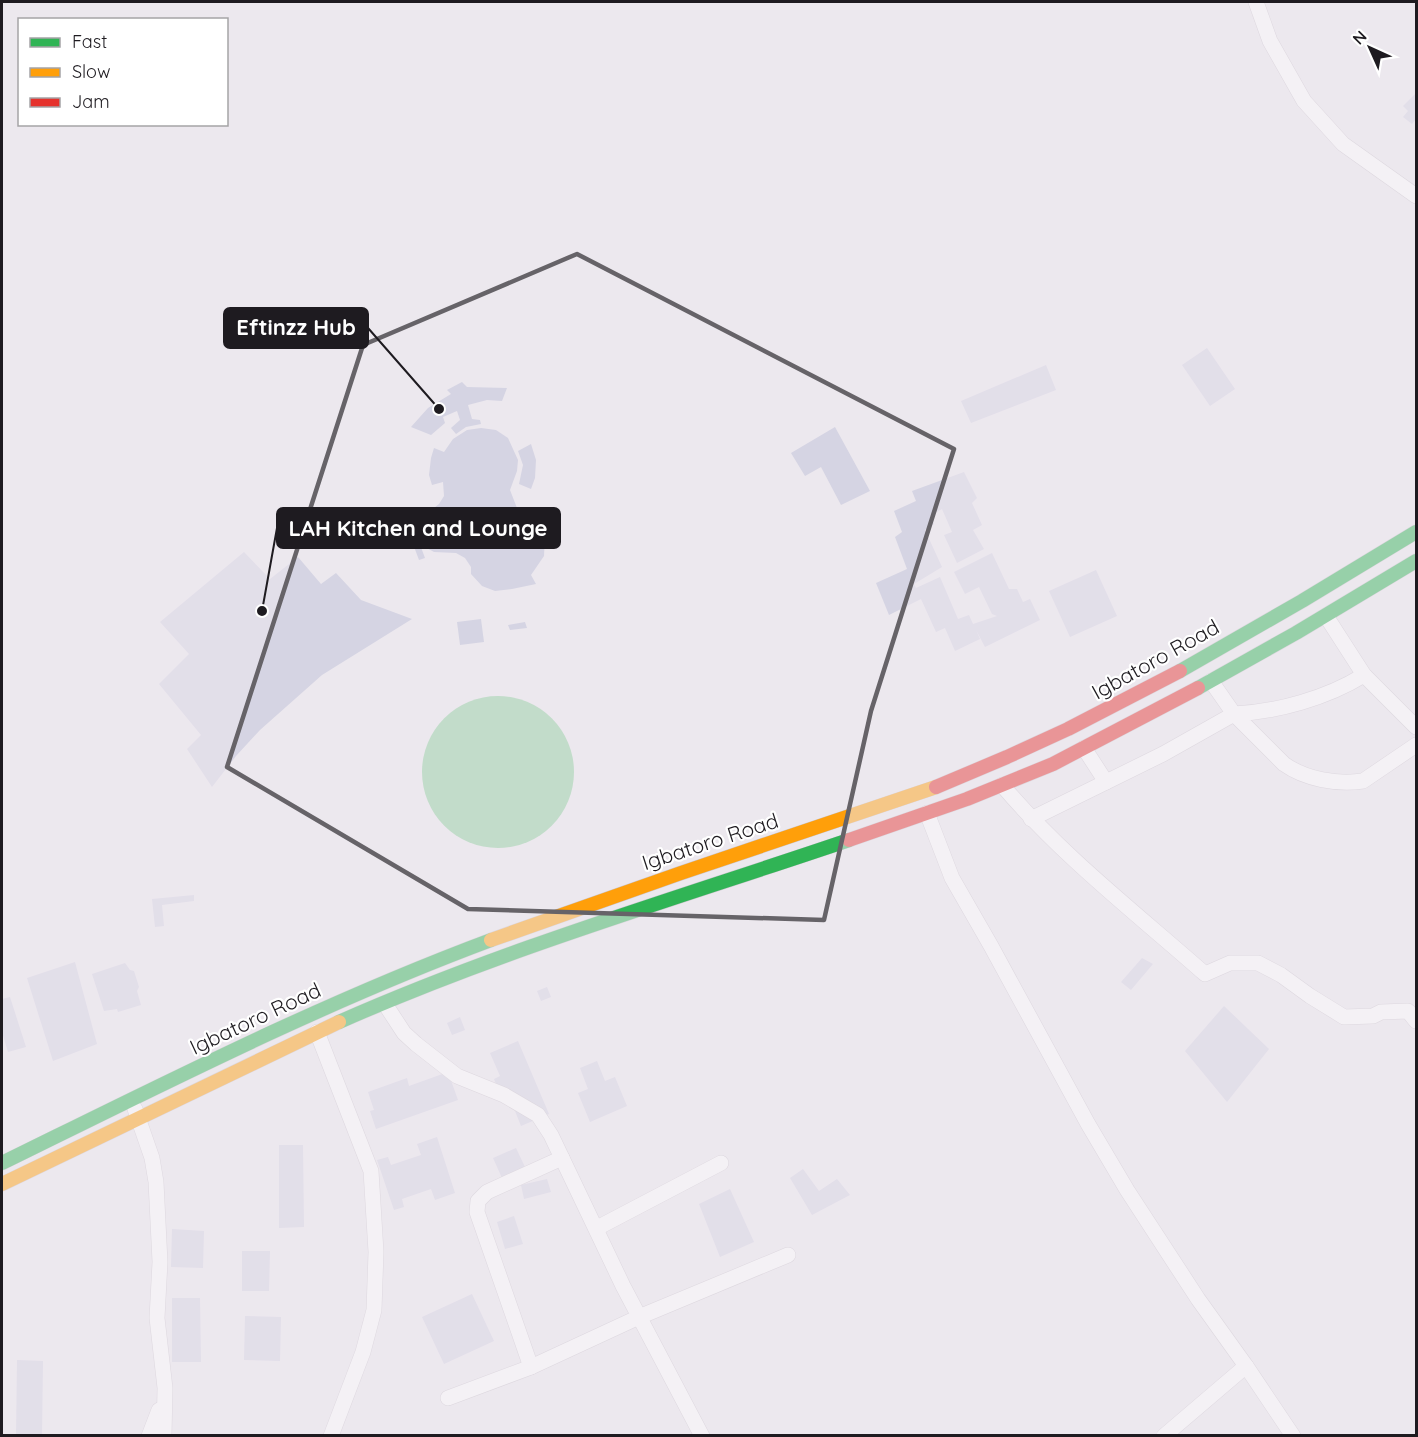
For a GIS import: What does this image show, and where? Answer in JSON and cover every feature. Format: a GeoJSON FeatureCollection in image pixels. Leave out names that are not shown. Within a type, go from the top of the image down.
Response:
{"type":"FeatureCollection","features":[{"type":"Feature","properties":{"kind":"street"},"geometry":{"type":"LineString","coordinates":[[1256,2],[1270,41],[1304,101],[1343,144],[1416,196]]}},
{"type":"Feature","properties":{"kind":"street","name":"Igbatoro Road"},"geometry":{"type":"LineString","coordinates":[[2,1163],[315,1012],[418,969],[535,923],[934,788],[989,766],[1064,732],[1142,692],[1314,594],[1416,532]]}},
{"type":"Feature","properties":{"kind":"street","name":"Igbatoro Road"},"geometry":{"type":"LineString","coordinates":[[2,1184],[137,1120],[296,1040],[424,987],[601,922],[927,813],[1040,770],[1211,681],[1326,616],[1416,561]]}},
{"type":"Feature","properties":{"kind":"street"},"geometry":{"type":"LineString","coordinates":[[1326,616],[1364,675],[1416,727]]}},
{"type":"Feature","properties":{"kind":"street"},"geometry":{"type":"LineString","coordinates":[[1031,819],[1163,754],[1234,714],[1258,713],[1292,705],[1352,682],[1364,675]]}},
{"type":"Feature","properties":{"kind":"street"},"geometry":{"type":"LineString","coordinates":[[1211,681],[1234,714],[1284,764],[1312,777],[1363,781],[1416,745]]}},
{"type":"Feature","properties":{"kind":"street"},"geometry":{"type":"LineString","coordinates":[[1084,748],[1106,782]]}},
{"type":"Feature","properties":{"kind":"street"},"geometry":{"type":"LineString","coordinates":[[1002,785],[1060,849],[1205,974],[1230,963],[1258,963],[1281,975],[1344,1017],[1408,1011],[1416,1022]]}},
{"type":"Feature","properties":{"kind":"street"},"geometry":{"type":"LineString","coordinates":[[927,813],[952,879],[1088,1124],[1191,1290],[1293,1436]]}},
{"type":"Feature","properties":{"kind":"street"},"geometry":{"type":"LineString","coordinates":[[418,969],[424,987]]}},
{"type":"Feature","properties":{"kind":"street"},"geometry":{"type":"LineString","coordinates":[[385,1004],[404,1033],[457,1076],[504,1095],[538,1115],[552,1135],[623,1286],[702,1436]]}},
{"type":"Feature","properties":{"kind":"street"},"geometry":{"type":"LineString","coordinates":[[317,1032],[371,1171],[376,1252],[374,1310],[363,1352],[331,1436]]}},
{"type":"Feature","properties":{"kind":"street"},"geometry":{"type":"LineString","coordinates":[[133,1099],[137,1120],[152,1158],[156,1182],[160,1262],[158,1318],[165,1389],[164,1436]]}},
{"type":"Feature","properties":{"kind":"street"},"geometry":{"type":"LineString","coordinates":[[531,1366],[477,1212],[478,1202],[487,1192],[562,1158]]}},
{"type":"Feature","properties":{"kind":"street"},"geometry":{"type":"LineString","coordinates":[[597,1228],[721,1163]]}},
{"type":"Feature","properties":{"kind":"street"},"geometry":{"type":"LineString","coordinates":[[448,1398],[531,1366],[639,1317],[788,1256]]}},
{"type":"Feature","properties":{"kind":"street"},"geometry":{"type":"LineString","coordinates":[[1164,1436],[1246,1366]]}},
{"type":"Feature","properties":{"kind":"street"},"geometry":{"type":"LineString","coordinates":[[149,1436],[154,1427],[165,1389]]}},
{"type":"Feature","properties":{"kind":"highlighted area"},"geometry":{"type":"Polygon","coordinates":[[[577,254],[954,449],[871,711],[824,920],[468,909],[227,767],[363,345],[577,254]]]}},
{"type":"Feature","properties":{"kind":"green space"},"geometry":{"type":"Polygon","coordinates":[[[498,696],[527,702],[552,718],[568,743],[574,772],[568,801],[552,826],[527,842],[498,848],[469,842],[444,826],[428,801],[422,772],[428,743],[444,718],[469,702],[498,696]]]}},
{"type":"Feature","properties":{"kind":"building"},"geometry":{"type":"Polygon","coordinates":[[[1416,93],[1416,119],[1412,124],[1403,117],[1408,111],[1403,106],[1416,93]]]}},
{"type":"Feature","properties":{"kind":"building"},"geometry":{"type":"Polygon","coordinates":[[[1207,348],[1235,389],[1210,406],[1182,365],[1207,348]]]}},
{"type":"Feature","properties":{"kind":"building"},"geometry":{"type":"Polygon","coordinates":[[[1046,365],[1056,390],[971,423],[961,401],[1046,365]]]}},
{"type":"Feature","properties":{"kind":"building"},"geometry":{"type":"Polygon","coordinates":[[[462,382],[467,387],[507,388],[502,401],[487,400],[468,405],[472,419],[480,420],[481,424],[466,427],[456,434],[451,428],[460,420],[457,411],[443,417],[445,423],[431,435],[411,427],[428,408],[451,394],[447,390],[462,382]]]}},
{"type":"Feature","properties":{"kind":"building"},"geometry":{"type":"Polygon","coordinates":[[[835,427],[870,491],[841,505],[821,467],[805,476],[791,453],[835,427]]]}},
{"type":"Feature","properties":{"kind":"building"},"geometry":{"type":"Polygon","coordinates":[[[481,428],[496,430],[508,438],[518,460],[517,471],[510,490],[517,508],[528,513],[540,523],[545,536],[544,556],[531,575],[536,584],[495,591],[482,586],[471,574],[471,567],[465,558],[456,553],[434,552],[425,547],[419,539],[417,529],[421,518],[439,504],[444,496],[443,482],[432,485],[429,475],[434,448],[444,452],[453,439],[467,430],[481,428]]]}},
{"type":"Feature","properties":{"kind":"building"},"geometry":{"type":"Polygon","coordinates":[[[531,444],[536,460],[535,478],[531,489],[519,484],[523,465],[518,451],[531,444]]]}},
{"type":"Feature","properties":{"kind":"building"},"geometry":{"type":"Polygon","coordinates":[[[964,472],[977,498],[972,503],[982,525],[973,530],[984,549],[957,563],[944,535],[952,532],[942,509],[930,516],[934,524],[925,530],[942,567],[914,584],[916,588],[940,577],[958,619],[969,615],[973,624],[997,616],[992,614],[979,587],[965,594],[954,572],[992,553],[1009,589],[1017,589],[1023,602],[1030,599],[1040,620],[985,647],[976,630],[980,639],[955,651],[945,628],[936,632],[921,599],[889,615],[876,583],[907,569],[895,537],[902,532],[894,511],[916,501],[912,491],[964,472]]]}},
{"type":"Feature","properties":{"kind":"building"},"geometry":{"type":"Polygon","coordinates":[[[419,542],[425,558],[419,560],[413,544],[419,542]]]}},
{"type":"Feature","properties":{"kind":"building"},"geometry":{"type":"Polygon","coordinates":[[[244,552],[270,579],[298,557],[321,584],[336,573],[361,600],[412,619],[322,675],[260,730],[212,787],[187,749],[201,735],[159,684],[189,654],[160,622],[244,552]]]}},
{"type":"Feature","properties":{"kind":"building"},"geometry":{"type":"Polygon","coordinates":[[[1096,570],[1117,616],[1070,637],[1049,591],[1096,570]]]}},
{"type":"Feature","properties":{"kind":"building"},"geometry":{"type":"Polygon","coordinates":[[[481,619],[484,642],[460,645],[457,622],[481,619]]]}},
{"type":"Feature","properties":{"kind":"building"},"geometry":{"type":"Polygon","coordinates":[[[525,622],[527,628],[510,630],[508,625],[525,622]]]}},
{"type":"Feature","properties":{"kind":"building"},"geometry":{"type":"Polygon","coordinates":[[[194,895],[194,901],[162,905],[164,926],[155,927],[152,899],[194,895]]]}},
{"type":"Feature","properties":{"kind":"building"},"geometry":{"type":"Polygon","coordinates":[[[1142,958],[1153,964],[1131,990],[1121,982],[1142,958]]]}},
{"type":"Feature","properties":{"kind":"building"},"geometry":{"type":"Polygon","coordinates":[[[75,962],[97,1044],[53,1061],[27,978],[75,962]]]}},
{"type":"Feature","properties":{"kind":"building"},"geometry":{"type":"Polygon","coordinates":[[[125,963],[130,970],[134,971],[141,1005],[118,1012],[117,1009],[104,1011],[92,974],[125,963]]]}},
{"type":"Feature","properties":{"kind":"building"},"geometry":{"type":"Polygon","coordinates":[[[547,987],[551,997],[541,1001],[537,991],[547,987]]]}},
{"type":"Feature","properties":{"kind":"building"},"geometry":{"type":"Polygon","coordinates":[[[10,997],[26,1047],[8,1052],[2,1032],[2,999],[10,997]]]}},
{"type":"Feature","properties":{"kind":"building"},"geometry":{"type":"Polygon","coordinates":[[[1224,1006],[1269,1049],[1227,1102],[1185,1051],[1224,1006]]]}},
{"type":"Feature","properties":{"kind":"building"},"geometry":{"type":"Polygon","coordinates":[[[460,1017],[465,1030],[452,1035],[447,1023],[460,1017]]]}},
{"type":"Feature","properties":{"kind":"building"},"geometry":{"type":"Polygon","coordinates":[[[518,1041],[549,1114],[521,1126],[509,1096],[502,1099],[494,1079],[500,1076],[490,1053],[518,1041]]]}},
{"type":"Feature","properties":{"kind":"building"},"geometry":{"type":"Polygon","coordinates":[[[597,1061],[605,1081],[615,1077],[627,1106],[590,1122],[578,1093],[588,1089],[580,1068],[597,1061]]]}},
{"type":"Feature","properties":{"kind":"building"},"geometry":{"type":"Polygon","coordinates":[[[448,1072],[458,1100],[376,1129],[370,1111],[374,1110],[368,1092],[407,1078],[409,1086],[448,1072]]]}},
{"type":"Feature","properties":{"kind":"building"},"geometry":{"type":"Polygon","coordinates":[[[437,1137],[455,1193],[435,1200],[431,1189],[402,1199],[404,1207],[394,1210],[377,1160],[388,1157],[391,1165],[421,1155],[417,1144],[437,1137]]]}},
{"type":"Feature","properties":{"kind":"building"},"geometry":{"type":"Polygon","coordinates":[[[279,1145],[303,1145],[304,1227],[279,1228],[279,1145]]]}},
{"type":"Feature","properties":{"kind":"building"},"geometry":{"type":"Polygon","coordinates":[[[516,1148],[525,1167],[502,1178],[493,1158],[516,1148]]]}},
{"type":"Feature","properties":{"kind":"building"},"geometry":{"type":"Polygon","coordinates":[[[803,1169],[819,1191],[837,1179],[850,1195],[812,1215],[790,1178],[803,1169]]]}},
{"type":"Feature","properties":{"kind":"building"},"geometry":{"type":"Polygon","coordinates":[[[547,1179],[551,1192],[524,1199],[521,1185],[547,1179]]]}},
{"type":"Feature","properties":{"kind":"building"},"geometry":{"type":"Polygon","coordinates":[[[730,1189],[754,1242],[720,1257],[699,1204],[730,1189]]]}},
{"type":"Feature","properties":{"kind":"building"},"geometry":{"type":"Polygon","coordinates":[[[514,1216],[523,1244],[505,1249],[497,1222],[514,1216]]]}},
{"type":"Feature","properties":{"kind":"building"},"geometry":{"type":"Polygon","coordinates":[[[172,1229],[204,1231],[203,1268],[171,1267],[172,1229]]]}},
{"type":"Feature","properties":{"kind":"building"},"geometry":{"type":"Polygon","coordinates":[[[242,1251],[270,1251],[269,1291],[242,1291],[242,1251]]]}},
{"type":"Feature","properties":{"kind":"building"},"geometry":{"type":"Polygon","coordinates":[[[472,1294],[494,1341],[444,1364],[422,1317],[472,1294]]]}},
{"type":"Feature","properties":{"kind":"building"},"geometry":{"type":"Polygon","coordinates":[[[172,1298],[200,1298],[201,1362],[172,1362],[172,1298]]]}},
{"type":"Feature","properties":{"kind":"building"},"geometry":{"type":"Polygon","coordinates":[[[245,1316],[281,1317],[280,1361],[244,1360],[245,1316]]]}},
{"type":"Feature","properties":{"kind":"building"},"geometry":{"type":"Polygon","coordinates":[[[17,1360],[43,1361],[42,1436],[16,1436],[17,1360]]]}},
{"type":"Feature","properties":{"kind":"traffic: fast"},"geometry":{"type":"LineString","coordinates":[[1180,671],[1416,532]]}},
{"type":"Feature","properties":{"kind":"traffic: fast"},"geometry":{"type":"LineString","coordinates":[[1198,688],[1296,633],[1416,561]]}},
{"type":"Feature","properties":{"kind":"traffic: fast"},"geometry":{"type":"LineString","coordinates":[[339,1022],[464,971],[528,948],[849,840]]}},
{"type":"Feature","properties":{"kind":"traffic: fast"},"geometry":{"type":"LineString","coordinates":[[2,1163],[304,1017],[491,940]]}},
{"type":"Feature","properties":{"kind":"traffic: slow"},"geometry":{"type":"LineString","coordinates":[[491,940],[936,787]]}},
{"type":"Feature","properties":{"kind":"traffic: slow"},"geometry":{"type":"LineString","coordinates":[[2,1184],[339,1022]]}},
{"type":"Feature","properties":{"kind":"traffic: jam"},"geometry":{"type":"LineString","coordinates":[[936,787],[1068,729],[1180,671]]}},
{"type":"Feature","properties":{"kind":"traffic: jam"},"geometry":{"type":"LineString","coordinates":[[849,840],[967,799],[1053,764],[1198,688]]}},
{"type":"Feature","properties":{"kind":"place","name":"Eftinzz Hub"},"geometry":{"type":"Point","coordinates":[439,409]}},
{"type":"Feature","properties":{"kind":"place","name":"LAH Kitchen and Lounge"},"geometry":{"type":"Point","coordinates":[262,611]}}]}
